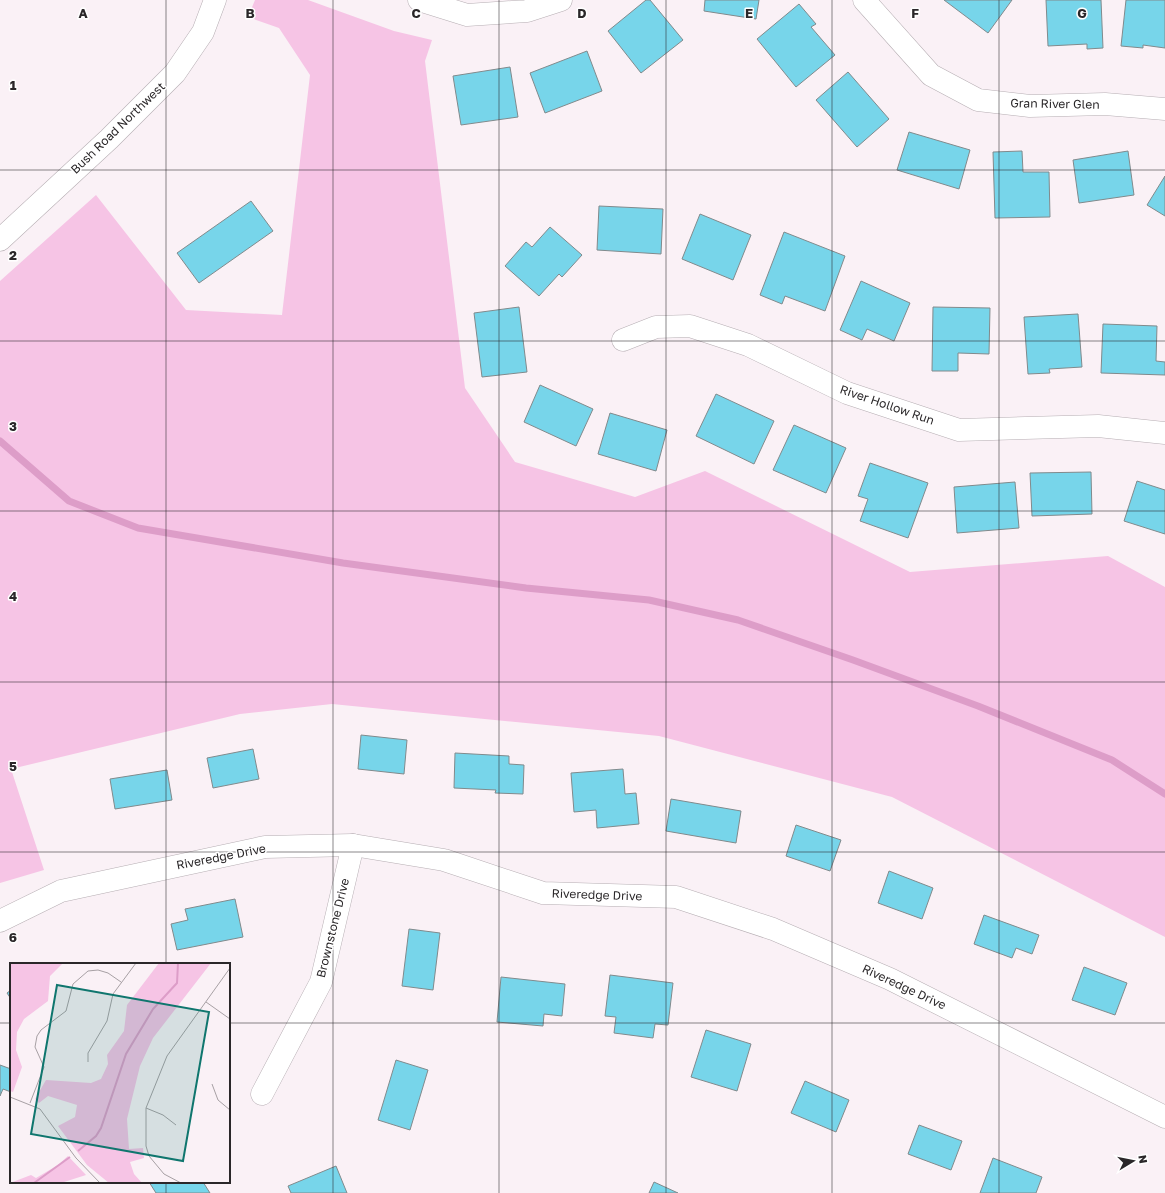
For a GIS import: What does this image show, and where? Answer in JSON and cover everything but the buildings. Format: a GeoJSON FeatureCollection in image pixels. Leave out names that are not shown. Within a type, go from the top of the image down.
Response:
{"type":"FeatureCollection","features":[{"type":"Feature","properties":{"kind":"street","name":"Bush Road Northwest"},"geometry":{"type":"LineString","coordinates":[[0,240],[109,139],[175,73],[203,32],[215,0]]}},
{"type":"Feature","properties":{"kind":"street"},"geometry":{"type":"LineString","coordinates":[[419,0],[467,15],[527,11],[561,0]]}},
{"type":"Feature","properties":{"kind":"street","name":"Gran River Glen"},"geometry":{"type":"LineString","coordinates":[[864,0],[931,75],[978,100],[1030,106],[1104,104],[1165,109]]}},
{"type":"Feature","properties":{"kind":"street","name":"River Hollow Run"},"geometry":{"type":"LineString","coordinates":[[623,340],[656,327],[690,326],[748,345],[847,393],[959,430],[1098,426],[1165,433]]}},
{"type":"Feature","properties":{"kind":"street","name":"Riveredge Drive"},"geometry":{"type":"LineString","coordinates":[[0,921],[61,891],[265,847],[353,845],[444,860],[543,893],[676,898],[773,929],[890,979],[1165,1117]]}},
{"type":"Feature","properties":{"kind":"street","name":"Brownstone Drive"},"geometry":{"type":"LineString","coordinates":[[262,1094],[321,982],[353,845]]}},
{"type":"Feature","properties":{"kind":"shaded area"},"geometry":{"type":"Polygon","coordinates":[[[255,0],[308,0],[394,31],[432,40],[425,61],[465,388],[515,462],[635,497],[705,471],[910,572],[1108,556],[1165,587],[1165,937],[892,797],[659,736],[332,704],[240,714],[11,769],[44,870],[0,883],[0,281],[96,195],[186,310],[282,315],[310,75],[279,28],[248,17],[255,0]]]}},
{"type":"Feature","properties":{"kind":"waterway"},"geometry":{"type":"LineString","coordinates":[[0,441],[69,501],[138,528],[343,563],[526,588],[649,600],[738,620],[978,706],[1112,760],[1165,794]]}}]}
